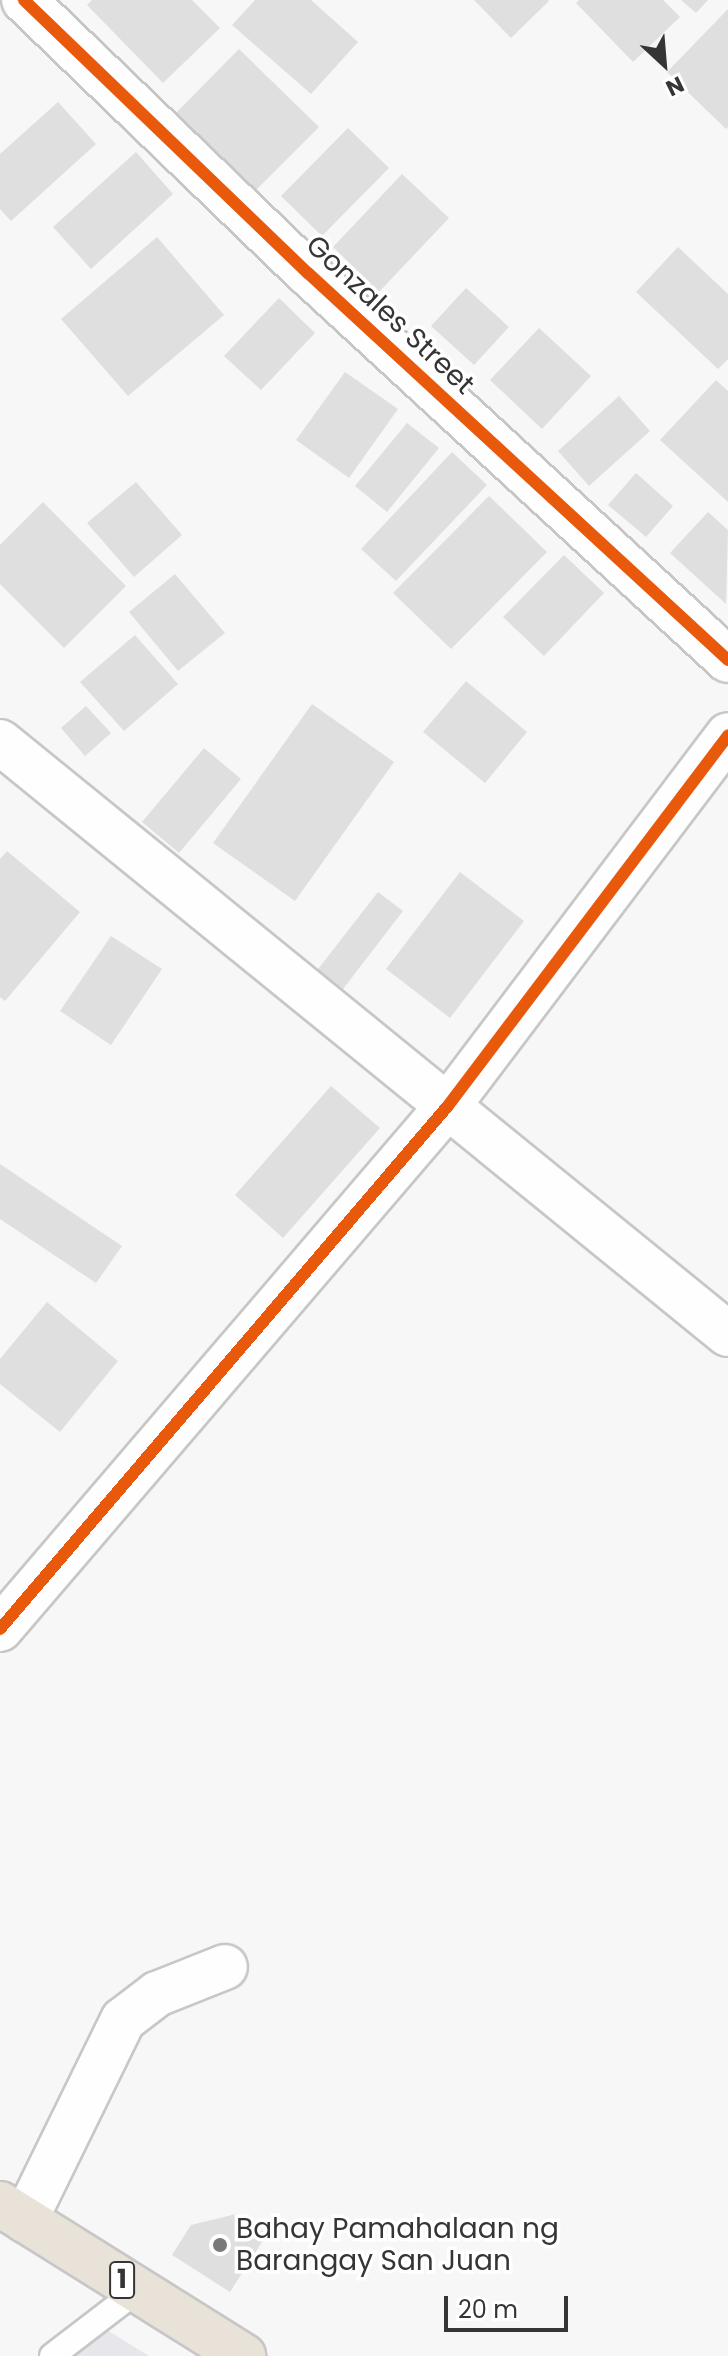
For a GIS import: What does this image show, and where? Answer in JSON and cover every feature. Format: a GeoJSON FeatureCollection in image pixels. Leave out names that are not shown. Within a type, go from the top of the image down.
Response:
{"type":"FeatureCollection","features":[{"type":"Feature","properties":{"kind":"highway","name":"1"},"geometry":{"type":"LineString","coordinates":[[12,2212],[243,2356]]}},
{"type":"Feature","properties":{"kind":"street","name":"Gonzales Street"},"geometry":{"type":"LineString","coordinates":[[24,0],[308,273],[728,660]]}},
{"type":"Feature","properties":{"kind":"street"},"geometry":{"type":"LineString","coordinates":[[0,1629],[447,1107],[728,735]]}},
{"type":"Feature","properties":{"kind":"street"},"geometry":{"type":"LineString","coordinates":[[0,742],[728,1334]]}},
{"type":"Feature","properties":{"kind":"street"},"geometry":{"type":"LineString","coordinates":[[12,2212],[123,2020],[157,1994],[225,1967]]}},
{"type":"Feature","properties":{"kind":"lane"},"geometry":{"type":"LineString","coordinates":[[52,2356],[138,2290]]}},
{"type":"Feature","properties":{"kind":"shaded area"},"geometry":{"type":"Polygon","coordinates":[[[107,2330],[149,2356],[74,2356],[107,2330]]]}},
{"type":"Feature","properties":{"kind":"building"},"geometry":{"type":"Polygon","coordinates":[[[92,0],[192,0],[220,28],[163,83],[87,5],[92,0]]]}},
{"type":"Feature","properties":{"kind":"building"},"geometry":{"type":"Polygon","coordinates":[[[255,0],[311,0],[358,42],[311,94],[232,25],[255,0]]]}},
{"type":"Feature","properties":{"kind":"building"},"geometry":{"type":"Polygon","coordinates":[[[474,0],[548,0],[549,1],[511,38],[474,0]]]}},
{"type":"Feature","properties":{"kind":"building"},"geometry":{"type":"Polygon","coordinates":[[[579,0],[663,0],[680,17],[633,62],[576,3],[579,0]]]}},
{"type":"Feature","properties":{"kind":"building"},"geometry":{"type":"Polygon","coordinates":[[[681,0],[708,0],[696,13],[681,0]]]}},
{"type":"Feature","properties":{"kind":"building"},"geometry":{"type":"Polygon","coordinates":[[[728,9],[728,127],[726,129],[667,72],[728,9]]]}},
{"type":"Feature","properties":{"kind":"building"},"geometry":{"type":"Polygon","coordinates":[[[239,49],[319,127],[247,199],[168,121],[239,49]]]}},
{"type":"Feature","properties":{"kind":"building"},"geometry":{"type":"Polygon","coordinates":[[[58,102],[96,144],[11,221],[0,209],[0,154],[58,102]]]}},
{"type":"Feature","properties":{"kind":"building"},"geometry":{"type":"Polygon","coordinates":[[[348,128],[389,168],[322,236],[281,196],[348,128]]]}},
{"type":"Feature","properties":{"kind":"building"},"geometry":{"type":"Polygon","coordinates":[[[136,152],[173,194],[91,269],[53,227],[136,152]]]}},
{"type":"Feature","properties":{"kind":"building"},"geometry":{"type":"Polygon","coordinates":[[[402,174],[449,218],[379,292],[333,247],[402,174]]]}},
{"type":"Feature","properties":{"kind":"building"},"geometry":{"type":"Polygon","coordinates":[[[157,237],[224,315],[128,396],[61,319],[157,237]]]}},
{"type":"Feature","properties":{"kind":"building"},"geometry":{"type":"Polygon","coordinates":[[[678,247],[728,294],[728,359],[718,369],[636,292],[678,247]]]}},
{"type":"Feature","properties":{"kind":"building"},"geometry":{"type":"Polygon","coordinates":[[[466,288],[509,327],[474,365],[431,326],[466,288]]]}},
{"type":"Feature","properties":{"kind":"building"},"geometry":{"type":"Polygon","coordinates":[[[279,298],[315,333],[261,390],[224,356],[279,298]]]}},
{"type":"Feature","properties":{"kind":"building"},"geometry":{"type":"Polygon","coordinates":[[[539,328],[591,376],[542,429],[490,380],[539,328]]]}},
{"type":"Feature","properties":{"kind":"building"},"geometry":{"type":"Polygon","coordinates":[[[345,372],[398,409],[349,478],[296,440],[345,372]]]}},
{"type":"Feature","properties":{"kind":"building"},"geometry":{"type":"Polygon","coordinates":[[[716,380],[728,391],[728,502],[660,440],[716,380]]]}},
{"type":"Feature","properties":{"kind":"building"},"geometry":{"type":"Polygon","coordinates":[[[619,396],[650,431],[589,486],[558,451],[619,396]]]}},
{"type":"Feature","properties":{"kind":"building"},"geometry":{"type":"Polygon","coordinates":[[[407,423],[439,448],[387,512],[355,486],[407,423]]]}},
{"type":"Feature","properties":{"kind":"building"},"geometry":{"type":"Polygon","coordinates":[[[452,452],[487,485],[396,581],[361,549],[452,452]]]}},
{"type":"Feature","properties":{"kind":"building"},"geometry":{"type":"Polygon","coordinates":[[[636,473],[673,506],[646,537],[608,505],[636,473]]]}},
{"type":"Feature","properties":{"kind":"building"},"geometry":{"type":"Polygon","coordinates":[[[136,482],[182,535],[134,577],[87,523],[136,482]]]}},
{"type":"Feature","properties":{"kind":"building"},"geometry":{"type":"Polygon","coordinates":[[[489,496],[547,552],[451,649],[393,593],[489,496]]]}},
{"type":"Feature","properties":{"kind":"building"},"geometry":{"type":"Polygon","coordinates":[[[43,502],[126,586],[64,648],[0,584],[0,545],[43,502]]]}},
{"type":"Feature","properties":{"kind":"building"},"geometry":{"type":"Polygon","coordinates":[[[708,512],[728,530],[726,604],[670,553],[708,512]]]}},
{"type":"Feature","properties":{"kind":"building"},"geometry":{"type":"Polygon","coordinates":[[[564,555],[604,593],[544,656],[503,617],[564,555]]]}},
{"type":"Feature","properties":{"kind":"building"},"geometry":{"type":"Polygon","coordinates":[[[175,574],[225,633],[178,671],[129,612],[175,574]]]}},
{"type":"Feature","properties":{"kind":"building"},"geometry":{"type":"Polygon","coordinates":[[[135,635],[178,684],[124,731],[80,682],[135,635]]]}},
{"type":"Feature","properties":{"kind":"building"},"geometry":{"type":"Polygon","coordinates":[[[466,681],[527,732],[485,783],[423,732],[466,681]]]}},
{"type":"Feature","properties":{"kind":"building"},"geometry":{"type":"Polygon","coordinates":[[[312,704],[394,762],[295,901],[213,843],[312,704]]]}},
{"type":"Feature","properties":{"kind":"building"},"geometry":{"type":"Polygon","coordinates":[[[86,706],[111,733],[85,756],[61,728],[86,706]]]}},
{"type":"Feature","properties":{"kind":"building"},"geometry":{"type":"Polygon","coordinates":[[[204,748],[241,779],[179,853],[142,822],[204,748]]]}},
{"type":"Feature","properties":{"kind":"building"},"geometry":{"type":"Polygon","coordinates":[[[7,851],[80,912],[5,1001],[0,997],[0,859],[7,851]]]}},
{"type":"Feature","properties":{"kind":"building"},"geometry":{"type":"Polygon","coordinates":[[[460,872],[524,921],[450,1018],[386,969],[460,872]]]}},
{"type":"Feature","properties":{"kind":"building"},"geometry":{"type":"Polygon","coordinates":[[[378,892],[403,911],[340,993],[315,973],[378,892]]]}},
{"type":"Feature","properties":{"kind":"building"},"geometry":{"type":"Polygon","coordinates":[[[111,936],[162,969],[111,1045],[60,1011],[111,936]]]}},
{"type":"Feature","properties":{"kind":"building"},"geometry":{"type":"Polygon","coordinates":[[[331,1086],[380,1128],[283,1238],[235,1195],[331,1086]]]}},
{"type":"Feature","properties":{"kind":"building"},"geometry":{"type":"Polygon","coordinates":[[[0,1164],[122,1246],[96,1283],[0,1219],[0,1164]]]}},
{"type":"Feature","properties":{"kind":"building"},"geometry":{"type":"Polygon","coordinates":[[[47,1302],[118,1361],[60,1432],[0,1384],[0,1359],[47,1302]]]}},
{"type":"Feature","properties":{"kind":"building","name":"Bahay Pamahalaan ng Barangay San Juan"},"geometry":{"type":"Polygon","coordinates":[[[236,2214],[267,2234],[230,2292],[172,2255],[191,2225],[236,2214]]]}},
{"type":"Feature","properties":{"kind":"cycle path"},"geometry":{"type":"LineString","coordinates":[[24,0],[308,273],[728,660]]}},
{"type":"Feature","properties":{"kind":"cycle path"},"geometry":{"type":"LineString","coordinates":[[0,1629],[447,1107],[728,735]]}},
{"type":"Feature","properties":{"kind":"place","name":"Bahay Pamahalaan ng Barangay San Juan"},"geometry":{"type":"Point","coordinates":[220,2245]}}]}
